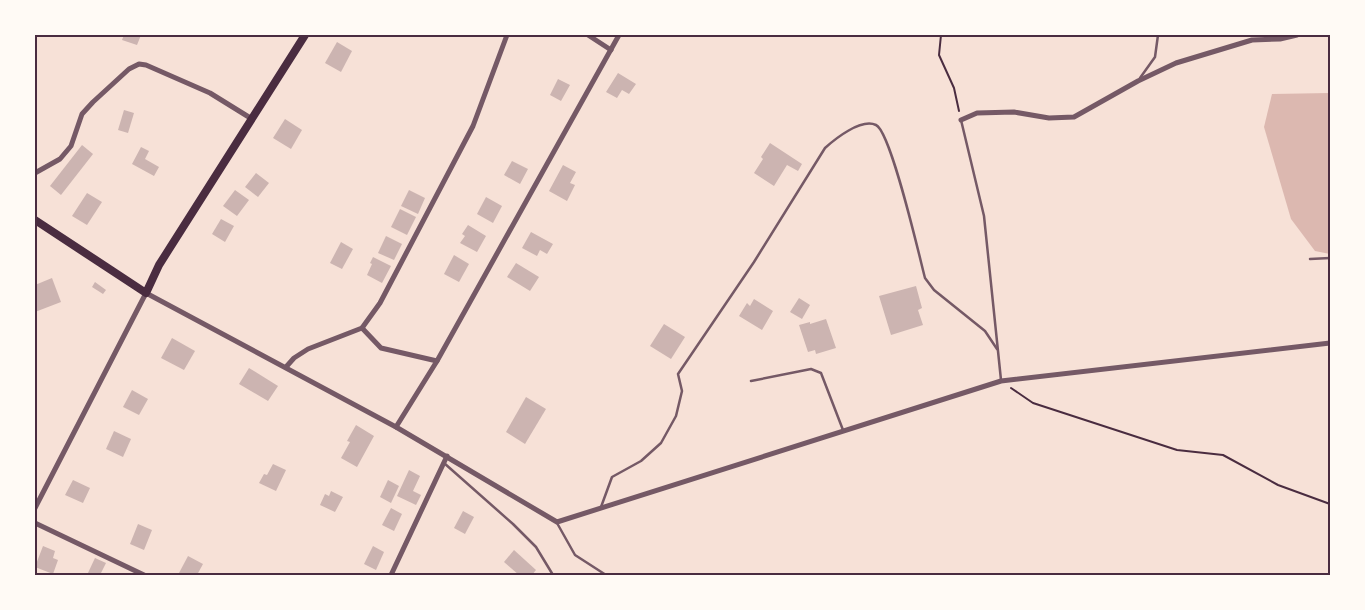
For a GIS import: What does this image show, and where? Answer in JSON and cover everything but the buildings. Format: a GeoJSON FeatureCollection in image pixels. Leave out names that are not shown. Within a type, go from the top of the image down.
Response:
{"type":"FeatureCollection","features":[{"type":"Feature","properties":{"kind":"main road"},"geometry":{"type":"LineString","coordinates":[[35,220],[146,294],[158,265],[306,35]]}},
{"type":"Feature","properties":{"kind":"street"},"geometry":{"type":"LineString","coordinates":[[286,367],[294,358],[308,349],[362,328],[380,303],[472,126],[507,35]]}},
{"type":"Feature","properties":{"kind":"street"},"geometry":{"type":"LineString","coordinates":[[588,35],[611,50]]}},
{"type":"Feature","properties":{"kind":"street"},"geometry":{"type":"LineString","coordinates":[[396,427],[437,361],[619,35]]}},
{"type":"Feature","properties":{"kind":"street"},"geometry":{"type":"LineString","coordinates":[[961,120],[977,113],[1014,112],[1049,118],[1074,117],[1138,81],[1176,63],[1252,40],[1280,39],[1297,35]]}},
{"type":"Feature","properties":{"kind":"street"},"geometry":{"type":"LineString","coordinates":[[35,173],[60,159],[71,146],[82,114],[129,68],[139,64],[146,64],[210,93],[252,119]]}},
{"type":"Feature","properties":{"kind":"street"},"geometry":{"type":"LineString","coordinates":[[35,508],[146,294],[396,427],[557,522],[1001,381],[1330,343]]}},
{"type":"Feature","properties":{"kind":"street"},"geometry":{"type":"LineString","coordinates":[[362,328],[381,348],[437,361]]}},
{"type":"Feature","properties":{"kind":"street"},"geometry":{"type":"LineString","coordinates":[[391,575],[447,456]]}},
{"type":"Feature","properties":{"kind":"street"},"geometry":{"type":"LineString","coordinates":[[35,523],[144,575]]}},
{"type":"Feature","properties":{"kind":"lane"},"geometry":{"type":"LineString","coordinates":[[1138,81],[1155,57],[1158,35]]}},
{"type":"Feature","properties":{"kind":"lane"},"geometry":{"type":"LineString","coordinates":[[961,120],[984,216],[1001,381]]}},
{"type":"Feature","properties":{"kind":"lane"},"geometry":{"type":"LineString","coordinates":[[601,508],[612,477],[641,461],[661,443],[676,416],[682,391],[678,374],[754,262],[825,148],[840,135],[857,127],[869,124],[876,125],[885,138],[893,160],[925,278],[934,290],[984,332],[998,349]]}},
{"type":"Feature","properties":{"kind":"lane"},"geometry":{"type":"LineString","coordinates":[[1310,259],[1330,258]]}},
{"type":"Feature","properties":{"kind":"lane"},"geometry":{"type":"LineString","coordinates":[[750,381],[811,369],[821,373],[844,431]]}},
{"type":"Feature","properties":{"kind":"lane"},"geometry":{"type":"LineString","coordinates":[[444,463],[536,547],[553,575]]}},
{"type":"Feature","properties":{"kind":"lane"},"geometry":{"type":"LineString","coordinates":[[557,522],[575,556],[606,575]]}},
{"type":"Feature","properties":{"kind":"path"},"geometry":{"type":"LineString","coordinates":[[941,35],[940,56],[954,88],[961,120]]}},
{"type":"Feature","properties":{"kind":"path"},"geometry":{"type":"LineString","coordinates":[[1001,381],[1033,403],[1177,450],[1223,455],[1278,485],[1330,504]]}},
{"type":"Feature","properties":{"kind":"shaded area"},"geometry":{"type":"Polygon","coordinates":[[[1330,93],[1330,254],[1315,251],[1291,219],[1264,127],[1272,94],[1330,93]]]}}]}
